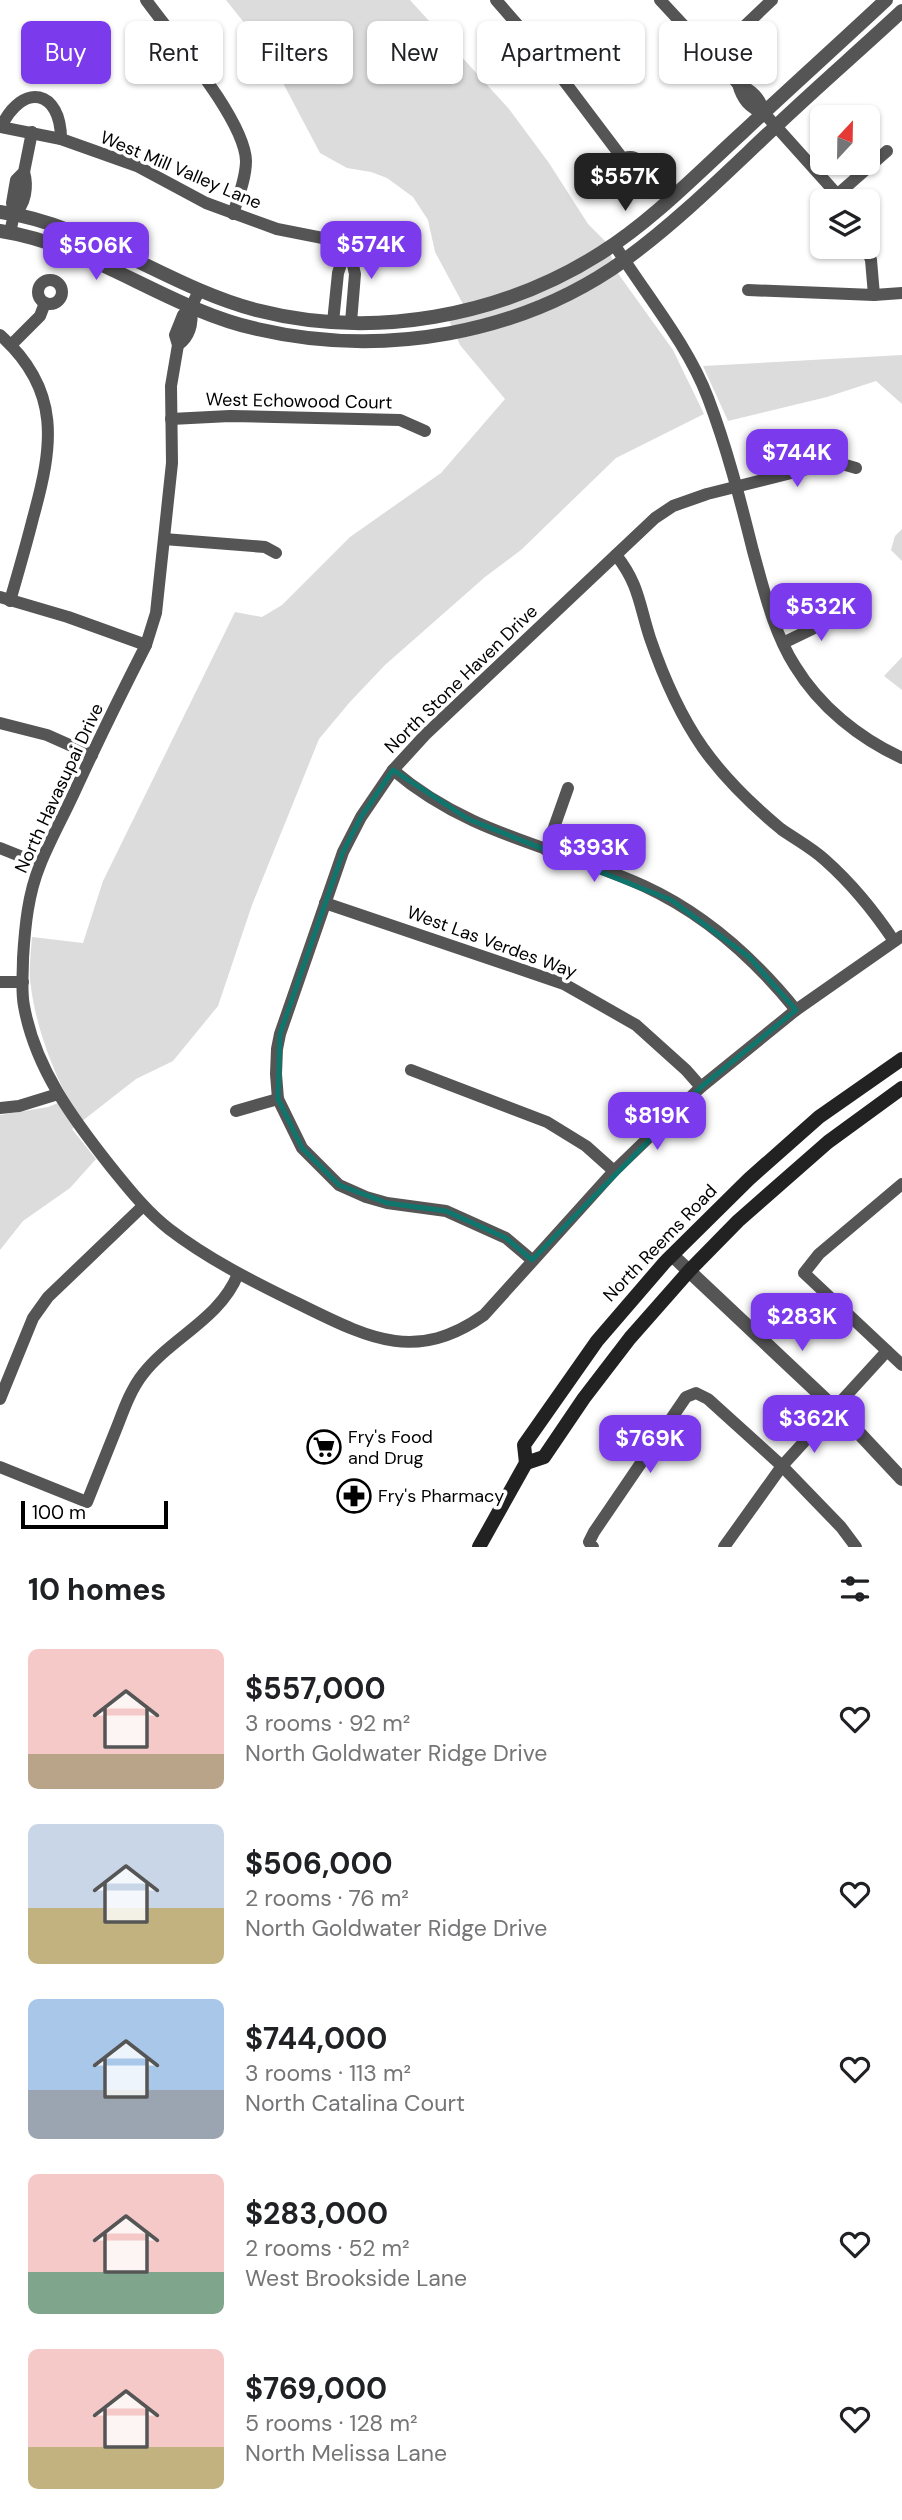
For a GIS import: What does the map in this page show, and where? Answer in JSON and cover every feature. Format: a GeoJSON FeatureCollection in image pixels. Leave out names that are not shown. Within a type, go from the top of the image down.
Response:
{"type":"FeatureCollection","features":[{"type":"Feature","properties":{"kind":"main road","name":"North Reems Road"},"geometry":{"type":"LineString","coordinates":[[479,1547],[526,1463],[524,1445],[597,1341],[672,1255],[749,1179],[819,1117],[902,1059]]}},
{"type":"Feature","properties":{"kind":"main road","name":"North Reems Road"},"geometry":{"type":"LineString","coordinates":[[526,1463],[544,1457],[610,1363],[689,1271],[738,1222],[828,1142],[902,1088]]}},
{"type":"Feature","properties":{"kind":"street"},"geometry":{"type":"LineString","coordinates":[[146,0],[227,110],[239,132],[246,163],[233,214]]}},
{"type":"Feature","properties":{"kind":"street"},"geometry":{"type":"LineString","coordinates":[[496,0],[549,61],[623,159]]}},
{"type":"Feature","properties":{"kind":"street"},"geometry":{"type":"LineString","coordinates":[[660,0],[679,21]]}},
{"type":"Feature","properties":{"kind":"street"},"geometry":{"type":"LineString","coordinates":[[750,21],[772,0]]}},
{"type":"Feature","properties":{"kind":"street"},"geometry":{"type":"LineString","coordinates":[[7,213],[73,233],[199,291],[262,311],[333,322],[373,323],[441,317],[501,301],[555,279],[614,244],[658,209],[886,0]]}},
{"type":"Feature","properties":{"kind":"street"},"geometry":{"type":"LineString","coordinates":[[7,213],[5,232],[87,258],[191,307],[259,330],[318,339],[375,342],[454,333],[502,320],[568,294],[624,260],[706,192],[902,11]]}},
{"type":"Feature","properties":{"kind":"street"},"geometry":{"type":"LineString","coordinates":[[738,84],[741,95],[753,109],[764,113],[832,189]]}},
{"type":"Feature","properties":{"kind":"street"},"geometry":{"type":"LineString","coordinates":[[1,127],[9,110],[17,102],[27,97],[41,99],[54,107],[61,120],[61,139]]}},
{"type":"Feature","properties":{"kind":"street","name":"West Mill Valley Lane"},"geometry":{"type":"LineString","coordinates":[[1,127],[61,139],[137,166],[233,214],[276,229],[348,243]]}},
{"type":"Feature","properties":{"kind":"street"},"geometry":{"type":"LineString","coordinates":[[7,213],[22,208],[27,183],[24,172],[32,132]]}},
{"type":"Feature","properties":{"kind":"street"},"geometry":{"type":"LineString","coordinates":[[849,189],[887,151]]}},
{"type":"Feature","properties":{"kind":"street"},"geometry":{"type":"LineString","coordinates":[[348,243],[355,274],[351,322]]}},
{"type":"Feature","properties":{"kind":"street"},"geometry":{"type":"LineString","coordinates":[[333,322],[338,273],[348,243]]}},
{"type":"Feature","properties":{"kind":"street"},"geometry":{"type":"LineString","coordinates":[[614,244],[696,372],[708,397],[737,488],[771,615],[794,665],[832,710],[878,747],[902,758]]}},
{"type":"Feature","properties":{"kind":"street"},"geometry":{"type":"LineString","coordinates":[[871,259],[874,295]]}},
{"type":"Feature","properties":{"kind":"street"},"geometry":{"type":"LineString","coordinates":[[748,290],[874,295],[902,293]]}},
{"type":"Feature","properties":{"kind":"street","name":"North Havasupai Drive"},"geometry":{"type":"LineString","coordinates":[[199,291],[191,307],[193,320],[185,340],[178,345],[171,386],[173,463],[156,613],[146,645],[40,864],[27,912],[24,1004],[44,1069],[96,1148],[143,1206],[207,1256],[356,1332],[380,1340],[413,1343],[444,1336],[466,1328],[484,1315],[614,1171],[701,1087],[796,1010],[898,939]]}},
{"type":"Feature","properties":{"kind":"street"},"geometry":{"type":"LineString","coordinates":[[11,345],[40,316],[45,303]]}},
{"type":"Feature","properties":{"kind":"street"},"geometry":{"type":"LineString","coordinates":[[0,335],[30,370],[44,402],[49,451],[43,484],[5,599],[68,617],[146,645]]}},
{"type":"Feature","properties":{"kind":"street","name":"West Echowood Court"},"geometry":{"type":"LineString","coordinates":[[171,419],[230,416],[400,420],[425,431]]}},
{"type":"Feature","properties":{"kind":"street","name":"North Stone Haven Drive"},"geometry":{"type":"LineString","coordinates":[[532,1260],[506,1238],[446,1211],[387,1203],[339,1185],[302,1148],[278,1099],[276,1074],[279,1042],[343,852],[361,817],[393,770],[425,735],[655,518],[691,498],[835,462],[856,468]]}},
{"type":"Feature","properties":{"kind":"street"},"geometry":{"type":"LineString","coordinates":[[164,540],[265,547],[276,553]]}},
{"type":"Feature","properties":{"kind":"street"},"geometry":{"type":"LineString","coordinates":[[616,555],[629,572],[639,594],[650,636],[670,690],[702,746],[729,781],[759,810],[822,858],[852,886],[898,939]]}},
{"type":"Feature","properties":{"kind":"street"},"geometry":{"type":"LineString","coordinates":[[783,643],[845,613]]}},
{"type":"Feature","properties":{"kind":"street"},"geometry":{"type":"LineString","coordinates":[[0,723],[47,735],[92,755]]}},
{"type":"Feature","properties":{"kind":"street"},"geometry":{"type":"LineString","coordinates":[[393,770],[413,787],[468,819],[504,836],[645,886],[697,916],[749,957],[796,1010]]}},
{"type":"Feature","properties":{"kind":"street"},"geometry":{"type":"LineString","coordinates":[[546,850],[568,789]]}},
{"type":"Feature","properties":{"kind":"street"},"geometry":{"type":"LineString","coordinates":[[0,848],[40,864]]}},
{"type":"Feature","properties":{"kind":"street","name":"West Las Verdes Way"},"geometry":{"type":"LineString","coordinates":[[325,903],[564,984],[636,1025],[701,1087]]}},
{"type":"Feature","properties":{"kind":"street"},"geometry":{"type":"LineString","coordinates":[[0,982],[23,982]]}},
{"type":"Feature","properties":{"kind":"street"},"geometry":{"type":"LineString","coordinates":[[411,1070],[547,1122],[586,1146],[614,1171]]}},
{"type":"Feature","properties":{"kind":"street"},"geometry":{"type":"LineString","coordinates":[[0,1108],[19,1106],[58,1094]]}},
{"type":"Feature","properties":{"kind":"street"},"geometry":{"type":"LineString","coordinates":[[236,1111],[278,1099]]}},
{"type":"Feature","properties":{"kind":"street"},"geometry":{"type":"LineString","coordinates":[[902,1200],[897,1187],[819,1254],[804,1273],[902,1365]]}},
{"type":"Feature","properties":{"kind":"street"},"geometry":{"type":"LineString","coordinates":[[0,1399],[33,1318],[48,1297],[143,1206]]}},
{"type":"Feature","properties":{"kind":"street"},"geometry":{"type":"LineString","coordinates":[[672,1255],[835,1408],[902,1479]]}},
{"type":"Feature","properties":{"kind":"street"},"geometry":{"type":"LineString","coordinates":[[0,1467],[87,1502],[127,1402],[141,1376],[154,1361],[220,1306],[238,1274]]}},
{"type":"Feature","properties":{"kind":"street"},"geometry":{"type":"LineString","coordinates":[[724,1547],[782,1466],[887,1351]]}},
{"type":"Feature","properties":{"kind":"street"},"geometry":{"type":"LineString","coordinates":[[591,1545],[594,1532],[639,1462],[685,1397],[696,1393],[708,1399],[782,1466],[841,1527],[856,1547]]}},
{"type":"Feature","properties":{"kind":"highlighted area"},"geometry":{"type":"Polygon","coordinates":[[[393,770],[468,819],[671,900],[749,957],[796,1010],[701,1087],[532,1260],[506,1238],[446,1211],[387,1203],[339,1185],[302,1148],[278,1099],[280,1034],[343,852],[361,817],[393,770]]]}},
{"type":"Feature","properties":{"kind":"shaded area"},"geometry":{"type":"Polygon","coordinates":[[[226,0],[410,0],[429,21],[367,21],[367,84],[463,84],[463,58],[477,74],[477,84],[486,84],[509,109],[549,163],[588,224],[606,242],[617,272],[673,350],[704,414],[616,458],[521,550],[485,577],[385,665],[349,703],[319,739],[252,905],[218,1006],[173,1061],[136,1079],[72,1129],[96,1159],[70,1188],[23,1221],[0,1250],[0,1115],[48,1107],[68,1099],[49,1056],[35,1011],[30,975],[32,937],[83,943],[103,881],[235,612],[262,617],[282,605],[350,537],[441,473],[505,399],[460,345],[444,309],[463,304],[435,252],[428,220],[413,197],[387,178],[347,168],[320,153],[284,84],[353,84],[353,21],[243,21],[226,0]]]}},
{"type":"Feature","properties":{"kind":"shaded area"},"geometry":{"type":"Polygon","coordinates":[[[902,355],[902,404],[876,381],[827,397],[728,421],[703,366],[902,355]]]}},
{"type":"Feature","properties":{"kind":"shaded area"},"geometry":{"type":"Polygon","coordinates":[[[902,529],[902,561],[891,550],[895,536],[902,529]]]}},
{"type":"Feature","properties":{"kind":"shaded area"},"geometry":{"type":"Polygon","coordinates":[[[902,657],[902,690],[884,676],[902,657]]]}},
{"type":"Feature","properties":{"kind":"place","name":"Fry's Food and Drug"},"geometry":{"type":"Point","coordinates":[324,1447]}},
{"type":"Feature","properties":{"kind":"place","name":"Fry's Pharmacy"},"geometry":{"type":"Point","coordinates":[354,1496]}}]}
